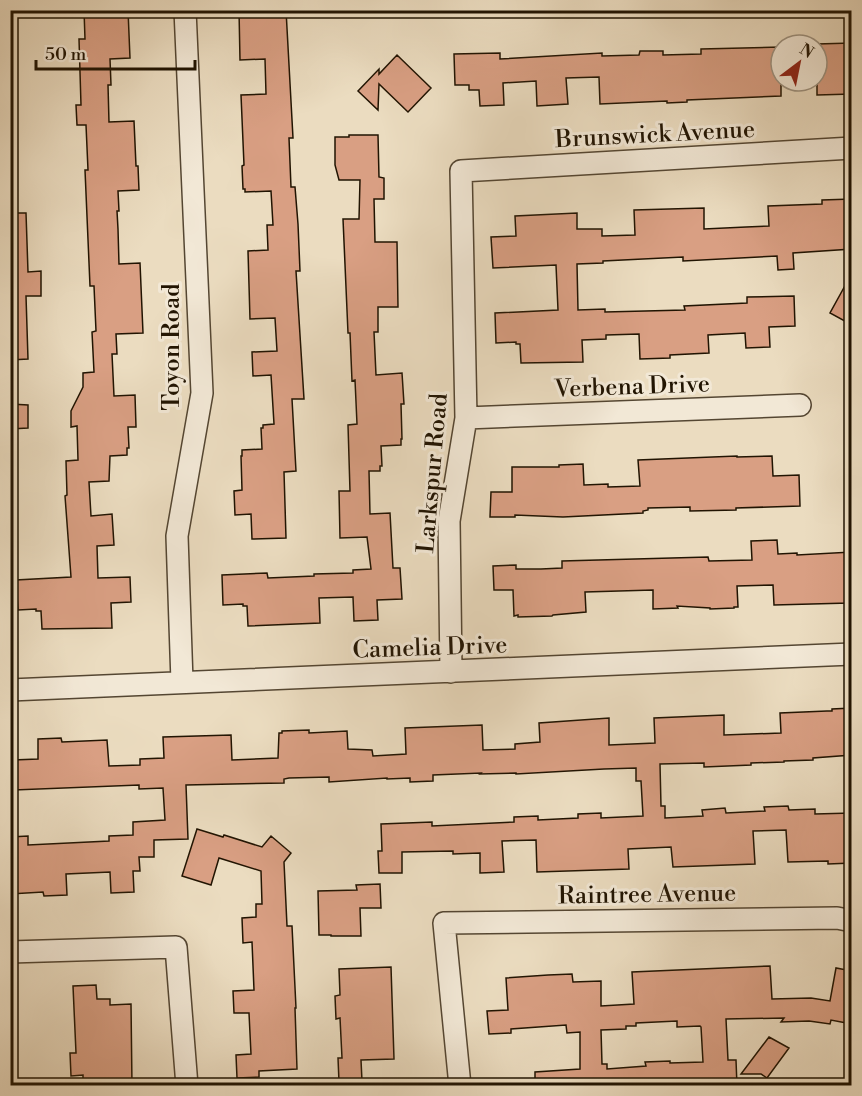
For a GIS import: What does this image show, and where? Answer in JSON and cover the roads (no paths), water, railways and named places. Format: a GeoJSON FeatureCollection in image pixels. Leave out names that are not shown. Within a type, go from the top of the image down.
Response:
{"type":"FeatureCollection","features":[{"type":"Feature","properties":{"kind":"street","name":"Toyon Road"},"geometry":{"type":"LineString","coordinates":[[182,682],[177,536],[202,393],[185,10]]}},
{"type":"Feature","properties":{"kind":"street","name":"Brunswick Avenue"},"geometry":{"type":"LineString","coordinates":[[461,171],[852,148]]}},
{"type":"Feature","properties":{"kind":"street","name":"Larkspur Road"},"geometry":{"type":"LineString","coordinates":[[452,672],[449,521],[466,418],[461,171]]}},
{"type":"Feature","properties":{"kind":"street","name":"Verbena Drive"},"geometry":{"type":"LineString","coordinates":[[466,418],[800,405]]}},
{"type":"Feature","properties":{"kind":"street","name":"Camelia Drive"},"geometry":{"type":"LineString","coordinates":[[10,690],[852,654]]}},
{"type":"Feature","properties":{"kind":"street","name":"Raintree Avenue"},"geometry":{"type":"LineString","coordinates":[[460,1086],[444,922],[837,918],[852,921]]}},
{"type":"Feature","properties":{"kind":"street"},"geometry":{"type":"LineString","coordinates":[[10,952],[176,947],[188,1086]]}}]}
